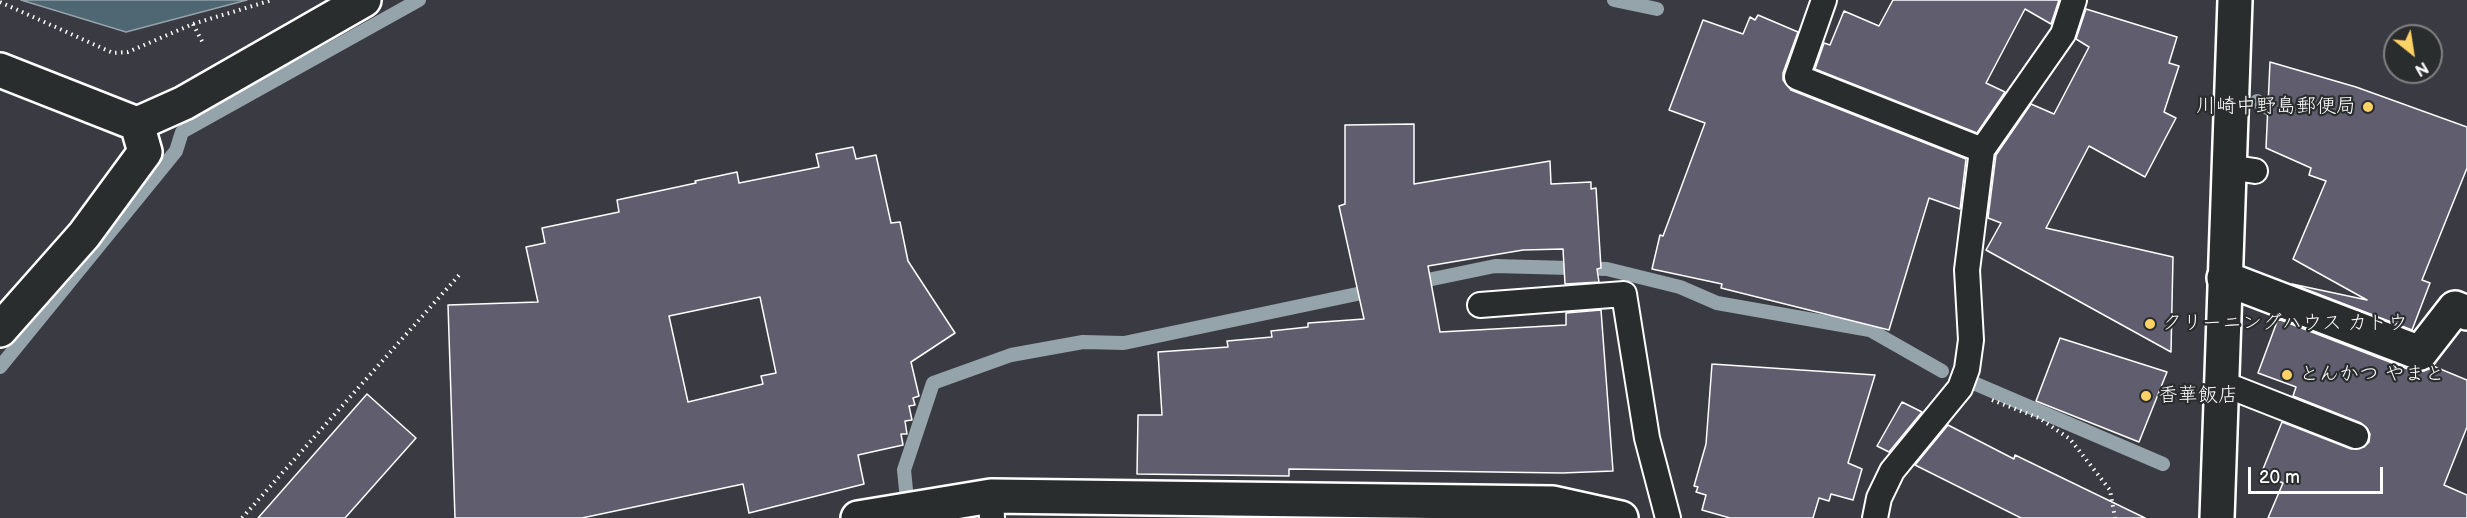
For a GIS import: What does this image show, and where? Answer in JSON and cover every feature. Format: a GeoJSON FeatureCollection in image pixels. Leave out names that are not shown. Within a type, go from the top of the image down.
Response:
{"type":"FeatureCollection","features":[{"type":"Feature","properties":{"kind":"street"},"geometry":{"type":"LineString","coordinates":[[0,70],[137,124],[184,103],[364,0]]}},
{"type":"Feature","properties":{"kind":"street"},"geometry":{"type":"LineString","coordinates":[[2217,518],[2224,278],[2242,169],[2235,0]]}},
{"type":"Feature","properties":{"kind":"street"},"geometry":{"type":"LineString","coordinates":[[0,330],[84,235],[145,152],[137,124]]}},
{"type":"Feature","properties":{"kind":"street"},"geometry":{"type":"LineString","coordinates":[[2224,278],[2420,353],[2455,308],[2467,313]]}},
{"type":"Feature","properties":{"kind":"street"},"geometry":{"type":"LineString","coordinates":[[858,518],[992,507],[1553,503],[1621,518]]}},
{"type":"Feature","properties":{"kind":"lane"},"geometry":{"type":"LineString","coordinates":[[1824,0],[1797,77],[1982,150]]}},
{"type":"Feature","properties":{"kind":"lane"},"geometry":{"type":"LineString","coordinates":[[1875,518],[1879,498],[1892,471],[1960,388],[1967,369],[1971,340],[1967,270],[1982,150],[2063,34],[2074,0]]}},
{"type":"Feature","properties":{"kind":"lane"},"geometry":{"type":"LineString","coordinates":[[1480,305],[1624,294],[1647,438],[1668,518]]}},
{"type":"Feature","properties":{"kind":"lane"},"geometry":{"type":"LineString","coordinates":[[2221,383],[2356,436]]}},
{"type":"Feature","properties":{"kind":"path"},"geometry":{"type":"LineString","coordinates":[[0,2],[113,52],[128,52],[193,24],[272,0]]}},
{"type":"Feature","properties":{"kind":"path"},"geometry":{"type":"LineString","coordinates":[[242,518],[460,274]]}},
{"type":"Feature","properties":{"kind":"path"},"geometry":{"type":"LineString","coordinates":[[1960,388],[2040,418],[2070,439],[2110,490],[2115,518]]}},
{"type":"Feature","properties":{"kind":"water"},"geometry":{"type":"Polygon","coordinates":[[[21,0],[247,0],[126,32],[21,0]]]}},
{"type":"Feature","properties":{"kind":"building"},"geometry":{"type":"Polygon","coordinates":[[[1893,0],[2059,0],[2051,24],[2025,9],[1986,83],[2005,92],[1977,133],[1815,69],[1824,43],[1830,45],[1844,11],[1879,26],[1893,0]]]}},
{"type":"Feature","properties":{"kind":"building"},"geometry":{"type":"Polygon","coordinates":[[[2086,9],[2177,37],[2169,63],[2179,66],[2164,112],[2176,118],[2145,177],[2089,146],[2046,228],[2173,257],[2171,352],[1986,250],[2001,223],[1988,218],[1996,155],[2031,104],[2054,114],[2089,47],[2076,39],[2086,9]]]}},
{"type":"Feature","properties":{"kind":"building"},"geometry":{"type":"Polygon","coordinates":[[[1758,15],[1798,32],[1783,73],[1783,80],[1791,90],[1966,159],[1960,209],[1929,198],[1889,330],[1721,288],[1722,284],[1652,269],[1660,235],[1663,236],[1705,123],[1669,110],[1703,20],[1743,34],[1750,17],[1755,20],[1758,15]]]}},
{"type":"Feature","properties":{"kind":"building"},"geometry":{"type":"Polygon","coordinates":[[[2270,62],[2356,87],[2467,127],[2467,168],[2422,280],[2430,283],[2412,330],[2292,284],[2367,300],[2293,259],[2326,181],[2309,175],[2311,168],[2266,148],[2270,62]]]}},
{"type":"Feature","properties":{"kind":"building"},"geometry":{"type":"Polygon","coordinates":[[[1414,124],[1414,184],[1550,161],[1551,184],[1591,182],[1591,189],[1596,188],[1601,268],[1597,269],[1599,282],[1565,284],[1563,249],[1523,250],[1428,266],[1440,332],[1566,325],[1566,313],[1601,310],[1613,471],[1562,473],[1289,469],[1289,476],[1137,474],[1138,415],[1162,415],[1158,352],[1228,347],[1227,341],[1272,337],[1271,331],[1308,327],[1308,323],[1364,319],[1339,206],[1345,204],[1345,125],[1414,124]]]}},
{"type":"Feature","properties":{"kind":"building"},"geometry":{"type":"Polygon","coordinates":[[[853,147],[856,159],[876,155],[891,223],[900,222],[908,261],[955,333],[911,362],[919,396],[913,398],[915,405],[909,406],[912,420],[905,421],[907,434],[901,434],[903,445],[858,455],[864,484],[749,513],[743,484],[582,518],[455,518],[448,305],[538,302],[526,247],[545,243],[542,228],[619,212],[617,200],[696,183],[695,181],[737,172],[739,183],[819,167],[816,154],[853,147]],[[760,297],[669,316],[688,402],[763,384],[761,376],[776,373],[760,297]]]}},
{"type":"Feature","properties":{"kind":"building"},"geometry":{"type":"Polygon","coordinates":[[[2278,319],[2413,371],[2424,371],[2433,366],[2467,380],[2467,427],[2444,485],[2467,495],[2467,518],[2268,518],[2283,483],[2261,474],[2282,422],[2351,449],[2364,447],[2369,442],[2370,434],[2361,423],[2293,396],[2296,387],[2258,373],[2278,319]]]}},
{"type":"Feature","properties":{"kind":"building"},"geometry":{"type":"Polygon","coordinates":[[[2060,338],[2167,372],[2139,442],[2036,401],[2060,338]]]}},
{"type":"Feature","properties":{"kind":"building"},"geometry":{"type":"Polygon","coordinates":[[[1712,364],[1875,375],[1848,463],[1862,469],[1853,500],[1831,494],[1829,501],[1819,498],[1813,518],[1730,518],[1702,510],[1706,495],[1696,492],[1698,487],[1694,486],[1706,444],[1712,364]]]}},
{"type":"Feature","properties":{"kind":"building"},"geometry":{"type":"Polygon","coordinates":[[[367,394],[416,438],[345,518],[258,518],[367,394]]]}},
{"type":"Feature","properties":{"kind":"building"},"geometry":{"type":"Polygon","coordinates":[[[1902,402],[1922,412],[1889,452],[1877,446],[1902,402]]]}},
{"type":"Feature","properties":{"kind":"building"},"geometry":{"type":"Polygon","coordinates":[[[1948,425],[2014,459],[2015,455],[2145,518],[2021,518],[1915,465],[1948,425]]]}},
{"type":"Feature","properties":{"kind":"waterway"},"geometry":{"type":"LineString","coordinates":[[0,367],[176,151],[182,132],[419,0]]}},
{"type":"Feature","properties":{"kind":"waterway"},"geometry":{"type":"LineString","coordinates":[[1614,0],[1657,9]]}},
{"type":"Feature","properties":{"kind":"waterway"},"geometry":{"type":"LineString","coordinates":[[2257,101],[2282,117]]}},
{"type":"Feature","properties":{"kind":"waterway"},"geometry":{"type":"LineString","coordinates":[[1413,283],[1495,266],[1607,269],[1680,287],[1717,303],[1870,330],[1942,371]]}},
{"type":"Feature","properties":{"kind":"waterway"},"geometry":{"type":"LineString","coordinates":[[908,510],[904,470],[933,383],[1011,355],[1083,342],[1124,343],[1376,290]]}},
{"type":"Feature","properties":{"kind":"waterway"},"geometry":{"type":"LineString","coordinates":[[1976,384],[2163,464]]}},
{"type":"Feature","properties":{"kind":"place","name":"川崎中野島郵便局"},"geometry":{"type":"Point","coordinates":[2368,107]}},
{"type":"Feature","properties":{"kind":"place","name":"クリーニングハウス カトウ"},"geometry":{"type":"Point","coordinates":[2150,324]}},
{"type":"Feature","properties":{"kind":"place","name":"とんかつ やまと"},"geometry":{"type":"Point","coordinates":[2287,375]}},
{"type":"Feature","properties":{"kind":"place","name":"香華飯店"},"geometry":{"type":"Point","coordinates":[2146,396]}}]}
